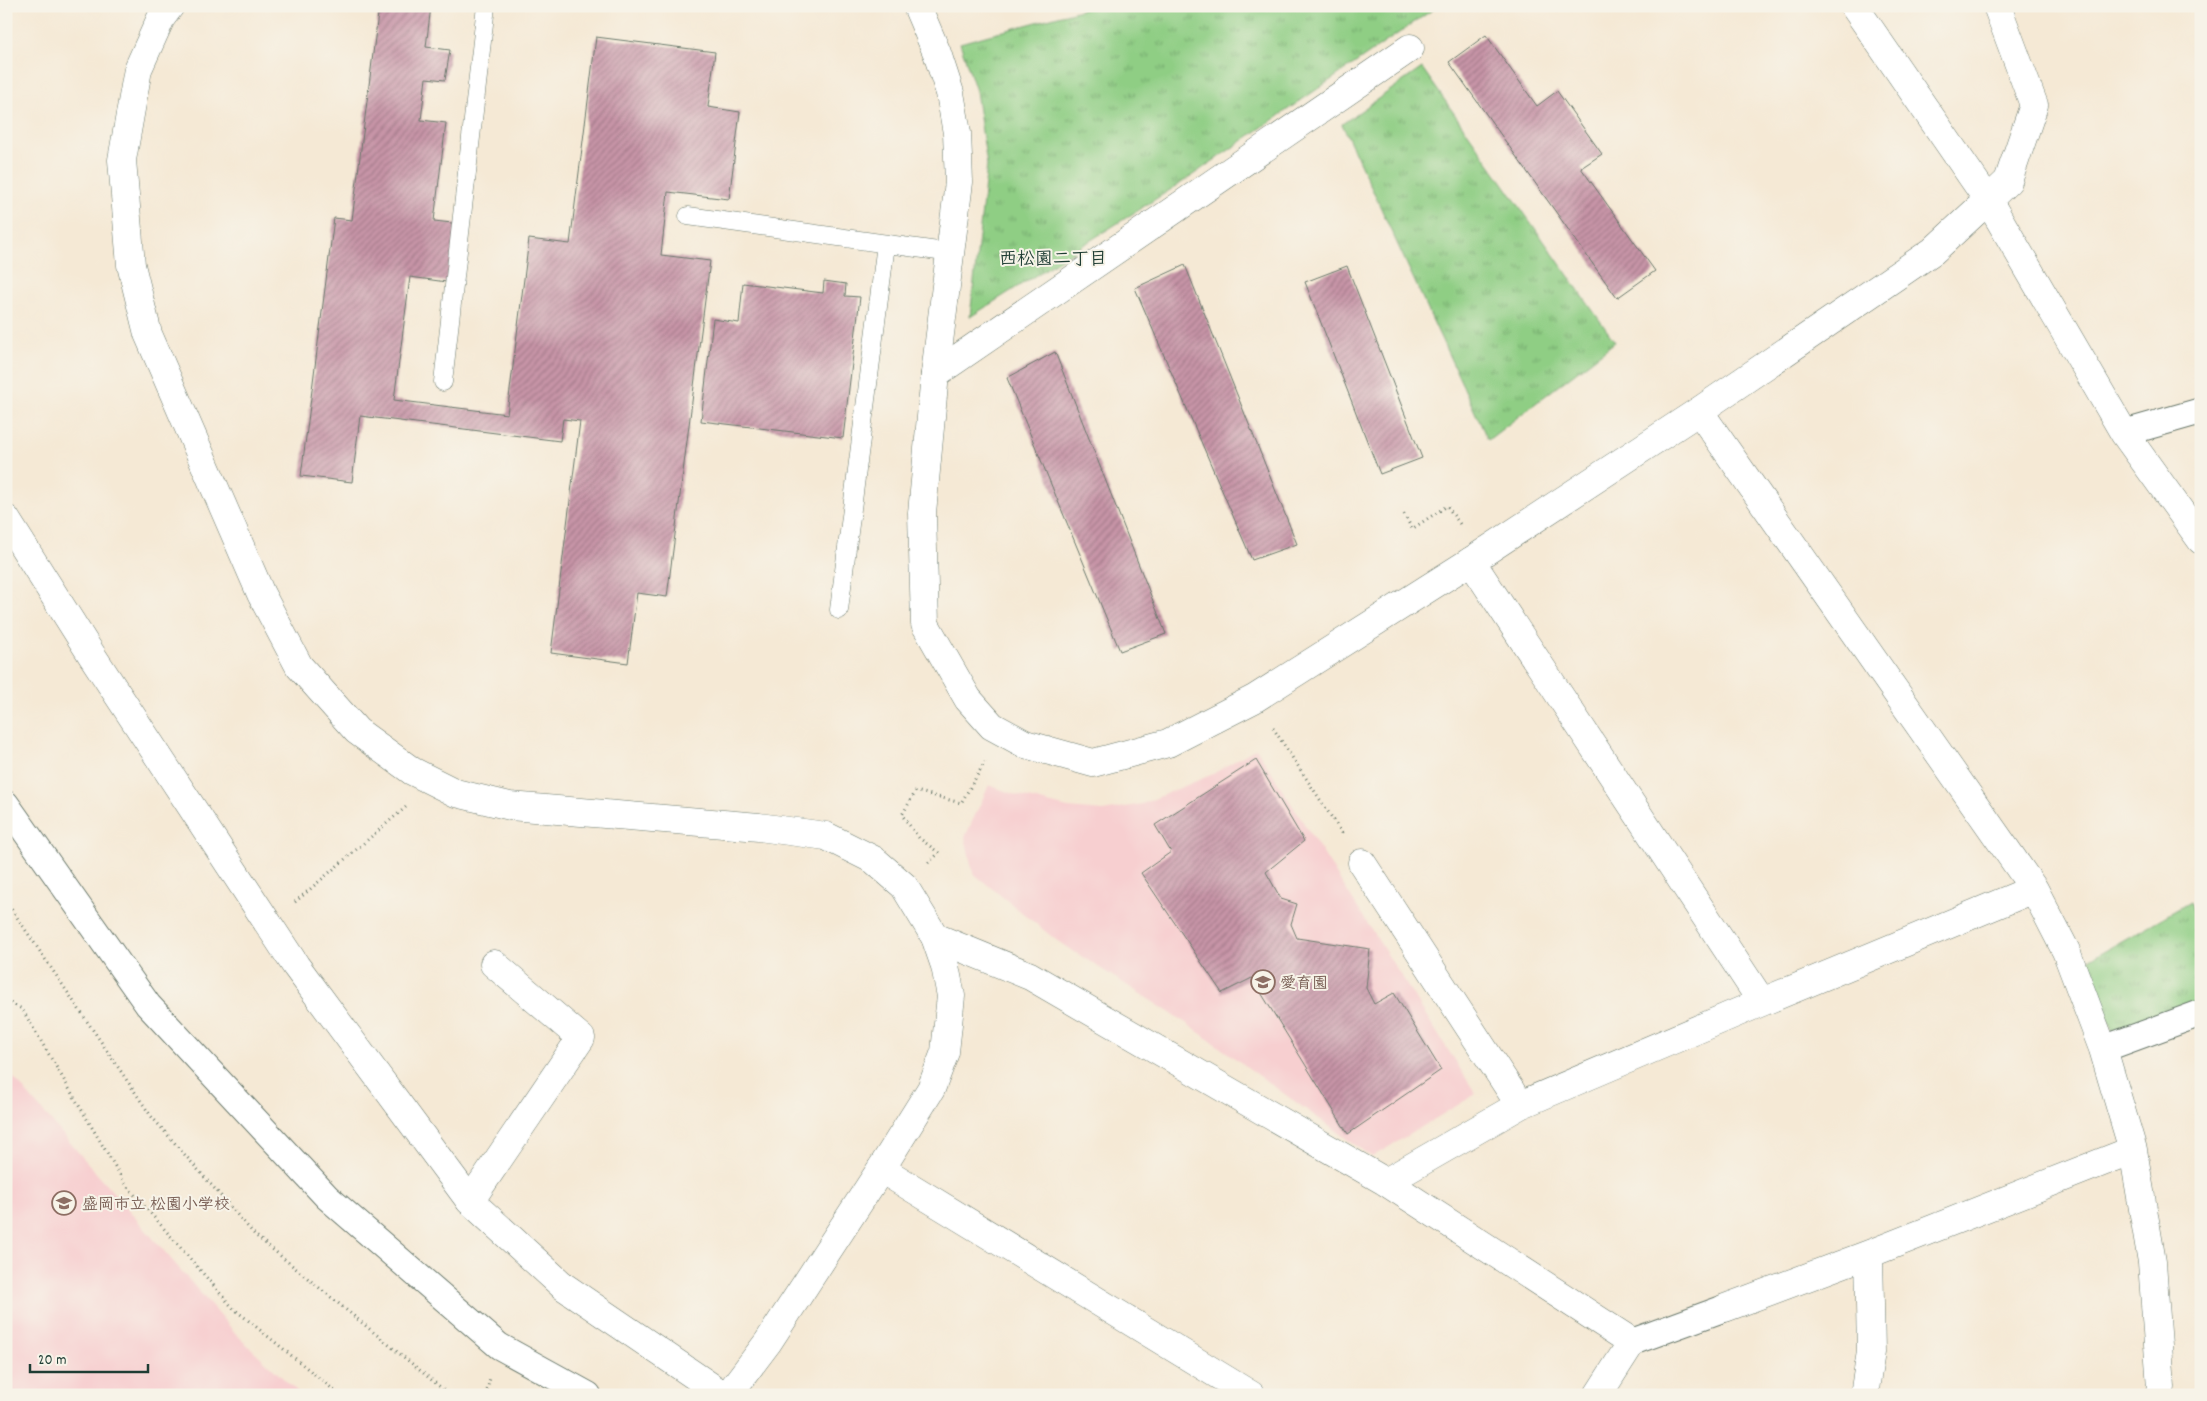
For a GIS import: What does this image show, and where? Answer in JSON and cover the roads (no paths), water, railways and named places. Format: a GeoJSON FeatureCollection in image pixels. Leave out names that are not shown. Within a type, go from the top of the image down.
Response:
{"type":"FeatureCollection","features":[{"type":"Feature","properties":{"kind":"street"},"geometry":{"type":"LineString","coordinates":[[170,6],[161,18],[138,69],[122,160],[131,265],[148,334],[258,586],[299,666],[357,731],[412,771],[456,793],[510,806],[759,827],[826,836],[874,860],[904,886],[935,936],[945,966],[951,996],[945,1052],[931,1089],[768,1342],[728,1395]]}},
{"type":"Feature","properties":{"kind":"street"},"geometry":{"type":"LineString","coordinates":[[917,6],[937,53],[950,93],[957,133],[959,182],[952,253],[935,374],[922,513],[925,624],[968,699],[992,726],[1025,744],[1093,763],[1168,743],[1254,699],[1476,557],[1698,411],[1933,251],[2008,180],[2034,105],[1996,6]]}},
{"type":"Feature","properties":{"kind":"street"},"geometry":{"type":"LineString","coordinates":[[1854,6],[1988,200],[2124,432],[2201,540]]}},
{"type":"Feature","properties":{"kind":"street"},"geometry":{"type":"LineString","coordinates":[[935,374],[1410,48]]}},
{"type":"Feature","properties":{"kind":"street"},"geometry":{"type":"LineString","coordinates":[[1698,411],[2034,889],[2066,951],[2103,1049],[2132,1150],[2152,1262],[2161,1387],[2159,1395]]}},
{"type":"Feature","properties":{"kind":"street"},"geometry":{"type":"LineString","coordinates":[[2124,432],[2201,411]]}},
{"type":"Feature","properties":{"kind":"street"},"geometry":{"type":"LineString","coordinates":[[6,520],[98,665],[296,966],[470,1201],[563,1286],[723,1395]]}},
{"type":"Feature","properties":{"kind":"street"},"geometry":{"type":"LineString","coordinates":[[1476,557],[1762,1002]]}},
{"type":"Feature","properties":{"kind":"street"},"geometry":{"type":"LineString","coordinates":[[6,804],[148,1005],[327,1198],[499,1346],[588,1395]]}},
{"type":"Feature","properties":{"kind":"street"},"geometry":{"type":"LineString","coordinates":[[1362,864],[1520,1105]]}},
{"type":"Feature","properties":{"kind":"street"},"geometry":{"type":"LineString","coordinates":[[1386,1182],[1520,1105],[2034,889]]}},
{"type":"Feature","properties":{"kind":"street"},"geometry":{"type":"LineString","coordinates":[[935,936],[1030,976],[1386,1182],[1632,1342]]}},
{"type":"Feature","properties":{"kind":"street"},"geometry":{"type":"LineString","coordinates":[[470,1201],[581,1038],[494,964]]}},
{"type":"Feature","properties":{"kind":"street"},"geometry":{"type":"LineString","coordinates":[[2103,1049],[2201,1013]]}},
{"type":"Feature","properties":{"kind":"street"},"geometry":{"type":"LineString","coordinates":[[1598,1395],[1632,1342],[1869,1254],[2132,1150]]}},
{"type":"Feature","properties":{"kind":"street"},"geometry":{"type":"LineString","coordinates":[[881,1169],[1251,1395]]}},
{"type":"Feature","properties":{"kind":"street"},"geometry":{"type":"LineString","coordinates":[[1864,1395],[1871,1352],[1869,1254]]}},
{"type":"Feature","properties":{"kind":"lane"},"geometry":{"type":"LineString","coordinates":[[443,382],[486,6]]}},
{"type":"Feature","properties":{"kind":"lane"},"geometry":{"type":"LineString","coordinates":[[688,216],[952,253]]}},
{"type":"Feature","properties":{"kind":"lane"},"geometry":{"type":"LineString","coordinates":[[839,610],[886,244]]}},
{"type":"Feature","properties":{"kind":"place","name":"愛育園"},"geometry":{"type":"Point","coordinates":[1263,982]}},
{"type":"Feature","properties":{"kind":"place","name":"盛岡市立 松園小学校"},"geometry":{"type":"Point","coordinates":[64,1203]}},
{"type":"Feature","properties":{"kind":"district","name":"西松園二丁目"},"geometry":{"type":"Point","coordinates":[1053,258]}}]}
